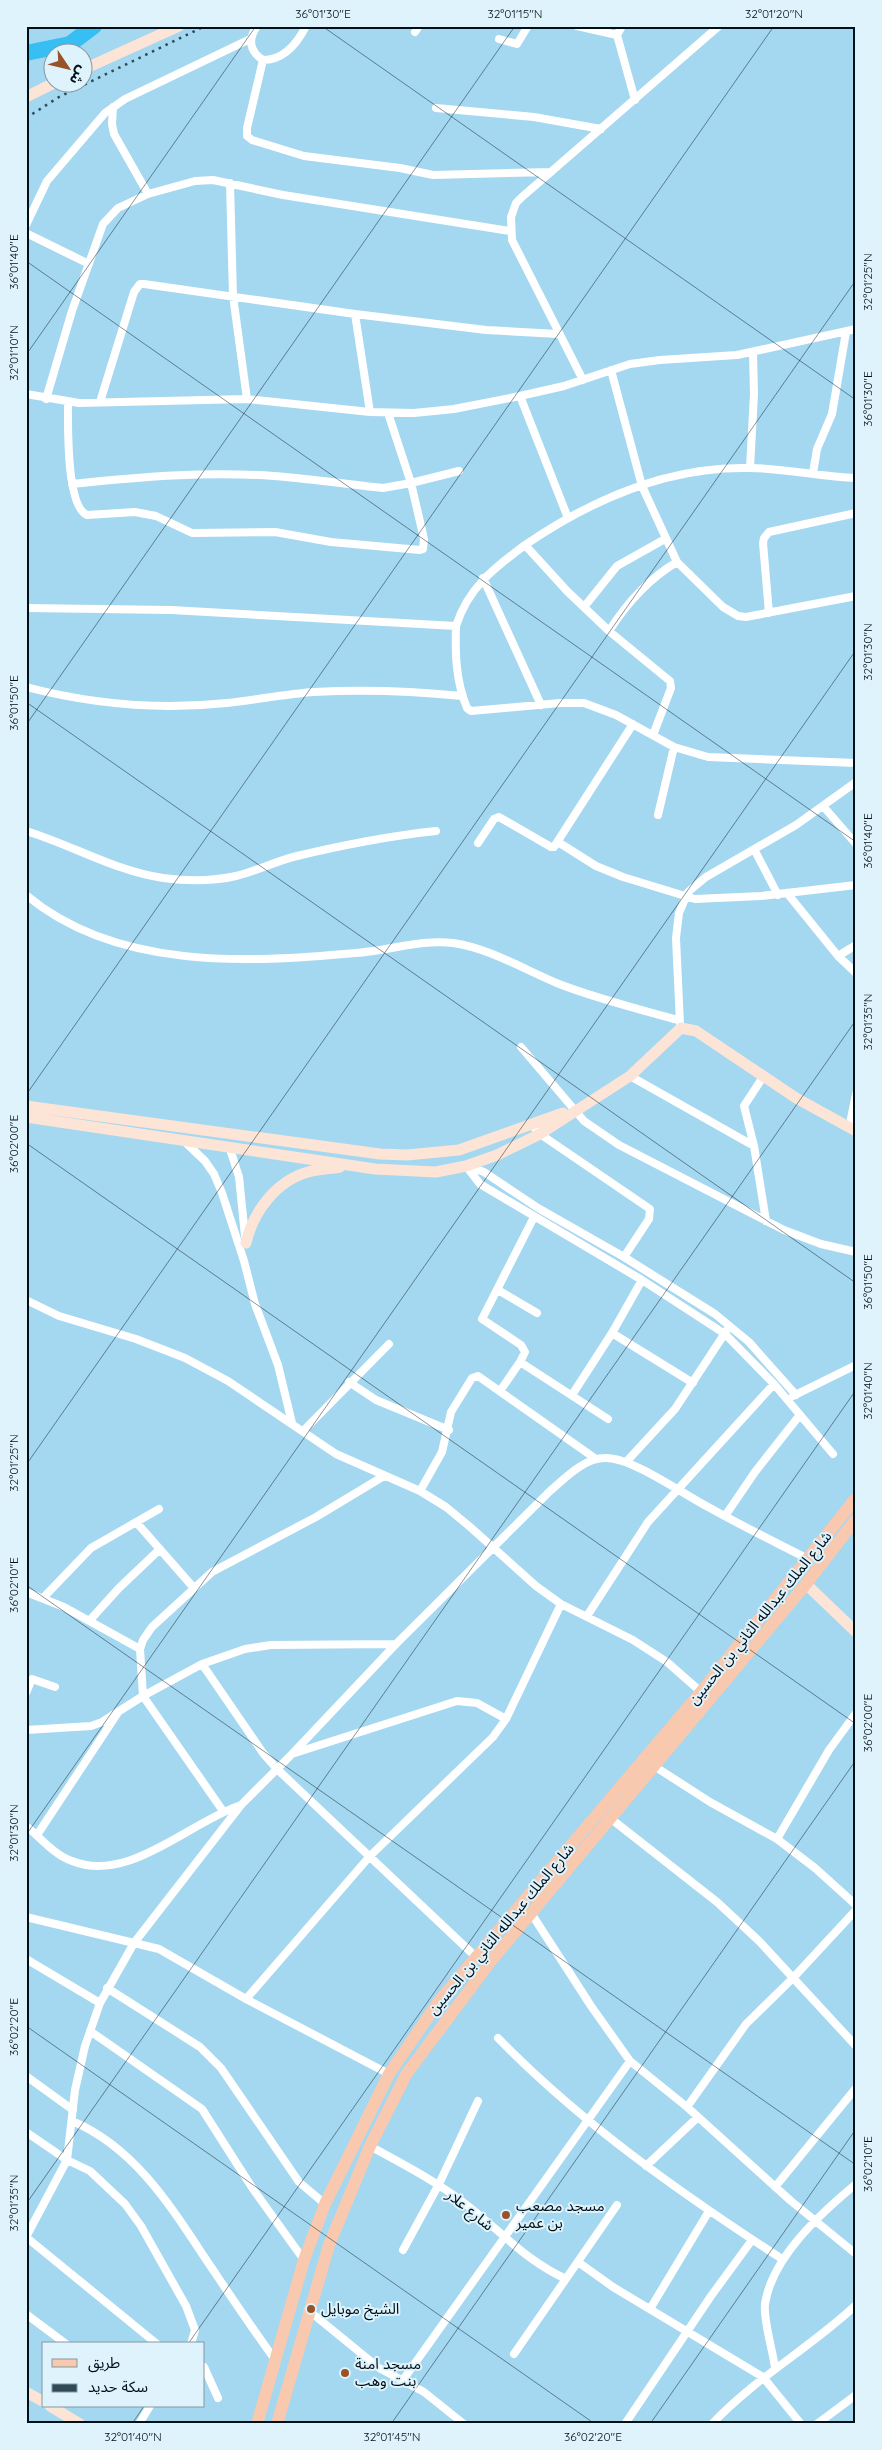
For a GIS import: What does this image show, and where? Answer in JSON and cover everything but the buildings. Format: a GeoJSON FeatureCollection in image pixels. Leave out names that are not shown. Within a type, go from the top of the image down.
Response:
{"type":"FeatureCollection","features":[{"type":"Feature","properties":{"kind":"main road","name":"شارع الملك عبدالله الثاني بن الحسين"},"geometry":{"type":"LineString","coordinates":[[257,2424],[304,2260],[325,2204],[389,2074],[417,2031],[476,1957],[544,1888],[567,1861],[856,1498]]}},
{"type":"Feature","properties":{"kind":"main road","name":"شارع الملك عبدالله الثاني بن الحسين"},"geometry":{"type":"LineString","coordinates":[[567,1861],[610,1818],[654,1766],[806,1584],[856,1519]]}},
{"type":"Feature","properties":{"kind":"main road","name":"شارع الملك عبدالله الثاني بن الحسين"},"geometry":{"type":"LineString","coordinates":[[277,2424],[308,2310],[329,2245],[370,2146],[407,2073],[458,2003],[531,1912],[544,1888]]}},
{"type":"Feature","properties":{"kind":"street"},"geometry":{"type":"LineString","coordinates":[[92,65],[179,26]]}},
{"type":"Feature","properties":{"kind":"street"},"geometry":{"type":"LineString","coordinates":[[26,224],[48,181],[96,120],[113,107],[250,39],[257,26]]}},
{"type":"Feature","properties":{"kind":"street"},"geometry":{"type":"LineString","coordinates":[[250,39],[252,50],[263,60],[275,59],[286,53],[306,26]]}},
{"type":"Feature","properties":{"kind":"street"},"geometry":{"type":"LineString","coordinates":[[499,40],[516,44],[528,26]]}},
{"type":"Feature","properties":{"kind":"street"},"geometry":{"type":"LineString","coordinates":[[576,26],[617,35]]}},
{"type":"Feature","properties":{"kind":"street"},"geometry":{"type":"LineString","coordinates":[[622,26],[617,35],[634,100]]}},
{"type":"Feature","properties":{"kind":"street"},"geometry":{"type":"LineString","coordinates":[[583,380],[516,250],[510,231],[511,217],[516,203],[719,26]]}},
{"type":"Feature","properties":{"kind":"street"},"geometry":{"type":"LineString","coordinates":[[263,60],[247,128],[247,136],[255,141],[304,156],[433,174],[551,172]]}},
{"type":"Feature","properties":{"kind":"street"},"geometry":{"type":"LineString","coordinates":[[26,98],[42,89]]}},
{"type":"Feature","properties":{"kind":"street"},"geometry":{"type":"LineString","coordinates":[[113,107],[112,124],[114,134],[148,194]]}},
{"type":"Feature","properties":{"kind":"street"},"geometry":{"type":"LineString","coordinates":[[436,108],[534,117],[601,129]]}},
{"type":"Feature","properties":{"kind":"street"},"geometry":{"type":"LineString","coordinates":[[46,398],[103,224],[112,212],[148,194],[195,181],[212,180],[283,195],[510,231]]}},
{"type":"Feature","properties":{"kind":"street"},"geometry":{"type":"LineString","coordinates":[[230,183],[233,296],[247,399]]}},
{"type":"Feature","properties":{"kind":"street"},"geometry":{"type":"LineString","coordinates":[[26,233],[89,264]]}},
{"type":"Feature","properties":{"kind":"street"},"geometry":{"type":"LineString","coordinates":[[100,402],[132,297],[140,284],[486,330],[558,334]]}},
{"type":"Feature","properties":{"kind":"street"},"geometry":{"type":"LineString","coordinates":[[355,314],[370,412]]}},
{"type":"Feature","properties":{"kind":"street"},"geometry":{"type":"LineString","coordinates":[[26,394],[68,402],[247,399],[370,412],[436,411],[520,396],[646,361],[753,352],[856,329]]}},
{"type":"Feature","properties":{"kind":"street"},"geometry":{"type":"LineString","coordinates":[[813,473],[817,449],[832,414],[846,332]]}},
{"type":"Feature","properties":{"kind":"street"},"geometry":{"type":"LineString","coordinates":[[750,468],[754,394],[753,352]]}},
{"type":"Feature","properties":{"kind":"street"},"geometry":{"type":"LineString","coordinates":[[611,370],[642,486],[665,539],[677,562],[732,613],[746,617],[856,596]]}},
{"type":"Feature","properties":{"kind":"street"},"geometry":{"type":"LineString","coordinates":[[520,396],[568,518]]}},
{"type":"Feature","properties":{"kind":"street"},"geometry":{"type":"LineString","coordinates":[[68,402],[72,484],[77,506],[87,515],[135,512],[156,516],[192,533],[284,532],[331,542],[420,550],[423,548],[424,539],[411,483],[388,413]]}},
{"type":"Feature","properties":{"kind":"street"},"geometry":{"type":"LineString","coordinates":[[856,478],[750,468],[690,472],[625,491],[568,518],[525,545],[483,578],[468,597],[456,626],[455,654],[462,696],[467,708],[471,711],[584,703],[616,714],[674,747],[708,757],[856,763]]}},
{"type":"Feature","properties":{"kind":"street"},"geometry":{"type":"LineString","coordinates":[[72,484],[231,475],[274,476],[383,488],[458,471]]}},
{"type":"Feature","properties":{"kind":"street"},"geometry":{"type":"LineString","coordinates":[[769,613],[763,543],[766,535],[770,532],[856,513]]}},
{"type":"Feature","properties":{"kind":"street"},"geometry":{"type":"LineString","coordinates":[[584,607],[618,566],[665,539]]}},
{"type":"Feature","properties":{"kind":"street"},"geometry":{"type":"LineString","coordinates":[[525,545],[550,574],[584,607],[670,681],[671,688],[653,735]]}},
{"type":"Feature","properties":{"kind":"street"},"geometry":{"type":"LineString","coordinates":[[609,630],[639,591],[656,575],[677,562]]}},
{"type":"Feature","properties":{"kind":"street"},"geometry":{"type":"LineString","coordinates":[[483,578],[541,705]]}},
{"type":"Feature","properties":{"kind":"street"},"geometry":{"type":"LineString","coordinates":[[26,608],[171,610],[456,626]]}},
{"type":"Feature","properties":{"kind":"street"},"geometry":{"type":"LineString","coordinates":[[26,687],[121,705],[153,706],[226,703],[312,692],[404,691],[462,696]]}},
{"type":"Feature","properties":{"kind":"street"},"geometry":{"type":"LineString","coordinates":[[478,843],[494,819],[499,817],[552,848],[558,842],[633,724]]}},
{"type":"Feature","properties":{"kind":"street"},"geometry":{"type":"LineString","coordinates":[[658,815],[674,747]]}},
{"type":"Feature","properties":{"kind":"street"},"geometry":{"type":"LineString","coordinates":[[26,1117],[185,1142],[353,1165],[424,1172],[466,1166],[497,1155],[536,1130],[585,1105],[630,1076],[680,1024],[676,938],[679,913],[684,897],[691,888],[706,877],[755,851],[856,782]]}},
{"type":"Feature","properties":{"kind":"street"},"geometry":{"type":"LineString","coordinates":[[823,806],[856,844]]}},
{"type":"Feature","properties":{"kind":"street"},"geometry":{"type":"LineString","coordinates":[[26,831],[110,864],[163,878],[207,879],[236,876],[285,859],[338,846],[436,831]]}},
{"type":"Feature","properties":{"kind":"street"},"geometry":{"type":"LineString","coordinates":[[558,842],[596,866],[684,897],[778,895],[856,884]]}},
{"type":"Feature","properties":{"kind":"street"},"geometry":{"type":"LineString","coordinates":[[755,851],[778,895]]}},
{"type":"Feature","properties":{"kind":"street"},"geometry":{"type":"LineString","coordinates":[[787,894],[838,956],[856,973]]}},
{"type":"Feature","properties":{"kind":"street"},"geometry":{"type":"LineString","coordinates":[[26,895],[44,910],[88,932],[152,952],[199,959],[298,958],[358,953],[415,944],[455,943],[613,1003],[680,1024],[696,1032],[763,1077],[852,1129],[856,1094]]}},
{"type":"Feature","properties":{"kind":"street"},"geometry":{"type":"LineString","coordinates":[[838,956],[856,945]]}},
{"type":"Feature","properties":{"kind":"street"},"geometry":{"type":"LineString","coordinates":[[521,1047],[588,1124],[619,1144],[766,1221],[821,1244],[856,1252]]}},
{"type":"Feature","properties":{"kind":"street"},"geometry":{"type":"LineString","coordinates":[[630,1076],[754,1146]]}},
{"type":"Feature","properties":{"kind":"street"},"geometry":{"type":"LineString","coordinates":[[763,1077],[745,1105],[754,1146],[766,1221]]}},
{"type":"Feature","properties":{"kind":"street"},"geometry":{"type":"LineString","coordinates":[[26,1106],[380,1154],[407,1155],[459,1150],[536,1130],[650,1209],[649,1219],[624,1257]]}},
{"type":"Feature","properties":{"kind":"street"},"geometry":{"type":"LineString","coordinates":[[226,1134],[239,1177],[246,1243]]}},
{"type":"Feature","properties":{"kind":"street"},"geometry":{"type":"LineString","coordinates":[[185,1142],[205,1161],[214,1174],[244,1261],[255,1304],[278,1365],[292,1422]]}},
{"type":"Feature","properties":{"kind":"street"},"geometry":{"type":"LineString","coordinates":[[459,1150],[466,1166],[480,1184],[642,1280],[724,1334],[774,1384],[799,1416],[833,1454]]}},
{"type":"Feature","properties":{"kind":"street"},"geometry":{"type":"LineString","coordinates":[[244,1261],[246,1243],[254,1218],[268,1199],[284,1185],[308,1172],[353,1165]]}},
{"type":"Feature","properties":{"kind":"street"},"geometry":{"type":"LineString","coordinates":[[466,1166],[484,1172],[538,1208],[624,1257],[730,1326],[749,1342],[796,1395]]}},
{"type":"Feature","properties":{"kind":"street"},"geometry":{"type":"LineString","coordinates":[[500,1391],[525,1352],[521,1345],[482,1319],[534,1217]]}},
{"type":"Feature","properties":{"kind":"street"},"geometry":{"type":"LineString","coordinates":[[572,1395],[612,1333],[642,1280]]}},
{"type":"Feature","properties":{"kind":"street"},"geometry":{"type":"LineString","coordinates":[[498,1290],[537,1313]]}},
{"type":"Feature","properties":{"kind":"street"},"geometry":{"type":"LineString","coordinates":[[26,1300],[59,1316],[186,1358],[228,1381],[292,1422],[336,1454],[420,1492],[446,1507],[536,1586],[561,1604],[633,1640],[667,1662],[701,1692]]}},
{"type":"Feature","properties":{"kind":"street"},"geometry":{"type":"LineString","coordinates":[[627,1461],[664,1422],[730,1326]]}},
{"type":"Feature","properties":{"kind":"street"},"geometry":{"type":"LineString","coordinates":[[612,1333],[692,1383]]}},
{"type":"Feature","properties":{"kind":"street"},"geometry":{"type":"LineString","coordinates":[[303,1431],[349,1382],[389,1344]]}},
{"type":"Feature","properties":{"kind":"street"},"geometry":{"type":"LineString","coordinates":[[520,1362],[608,1419]]}},
{"type":"Feature","properties":{"kind":"street"},"geometry":{"type":"LineString","coordinates":[[786,1400],[856,1365]]}},
{"type":"Feature","properties":{"kind":"street"},"geometry":{"type":"LineString","coordinates":[[420,1492],[442,1452],[449,1430],[451,1412],[472,1378],[481,1376],[596,1459]]}},
{"type":"Feature","properties":{"kind":"street"},"geometry":{"type":"LineString","coordinates":[[349,1382],[376,1400],[449,1430]]}},
{"type":"Feature","properties":{"kind":"street"},"geometry":{"type":"LineString","coordinates":[[587,1616],[634,1541],[676,1490],[774,1384]]}},
{"type":"Feature","properties":{"kind":"street"},"geometry":{"type":"LineString","coordinates":[[725,1516],[755,1472],[799,1416]]}},
{"type":"Feature","properties":{"kind":"street"},"geometry":{"type":"LineString","coordinates":[[155,2342],[26,2237],[67,2160],[79,2069],[90,2031],[107,1988],[134,1943],[241,1805],[396,1644],[494,1549],[550,1490],[570,1474],[596,1459],[605,1458],[627,1461],[676,1490],[808,1559]]}},
{"type":"Feature","properties":{"kind":"street"},"geometry":{"type":"LineString","coordinates":[[222,1811],[143,1696],[140,1649],[143,1640],[152,1628],[193,1587],[229,1562],[316,1517],[384,1476]]}},
{"type":"Feature","properties":{"kind":"street"},"geometry":{"type":"LineString","coordinates":[[43,1598],[87,1551],[138,1523],[159,1509]]}},
{"type":"Feature","properties":{"kind":"street"},"geometry":{"type":"LineString","coordinates":[[138,1523],[193,1587]]}},
{"type":"Feature","properties":{"kind":"street"},"geometry":{"type":"LineString","coordinates":[[90,1620],[119,1588],[160,1549]]}},
{"type":"Feature","properties":{"kind":"street"},"geometry":{"type":"LineString","coordinates":[[806,1584],[856,1632]]}},
{"type":"Feature","properties":{"kind":"street"},"geometry":{"type":"LineString","coordinates":[[26,1592],[90,1620],[140,1649]]}},
{"type":"Feature","properties":{"kind":"street"},"geometry":{"type":"LineString","coordinates":[[246,1999],[370,1856],[479,1753],[506,1719],[561,1604]]}},
{"type":"Feature","properties":{"kind":"street"},"geometry":{"type":"LineString","coordinates":[[26,1730],[91,1726],[118,1714],[143,1696],[202,1664],[245,1649],[271,1645],[396,1644]]}},
{"type":"Feature","properties":{"kind":"street"},"geometry":{"type":"LineString","coordinates":[[202,1664],[263,1753],[277,1769],[476,1957]]}},
{"type":"Feature","properties":{"kind":"street"},"geometry":{"type":"LineString","coordinates":[[26,1693],[32,1679],[55,1687]]}},
{"type":"Feature","properties":{"kind":"street"},"geometry":{"type":"LineString","coordinates":[[293,1753],[457,1701],[477,1703],[506,1719]]}},
{"type":"Feature","properties":{"kind":"street"},"geometry":{"type":"LineString","coordinates":[[777,1839],[829,1750],[856,1713]]}},
{"type":"Feature","properties":{"kind":"street"},"geometry":{"type":"LineString","coordinates":[[37,1835],[118,1714]]}},
{"type":"Feature","properties":{"kind":"street"},"geometry":{"type":"LineString","coordinates":[[654,1766],[710,1802],[777,1839],[815,1868],[856,1905]]}},
{"type":"Feature","properties":{"kind":"street"},"geometry":{"type":"LineString","coordinates":[[26,1826],[52,1849],[72,1862],[104,1868],[123,1863],[154,1850],[222,1811],[241,1805]]}},
{"type":"Feature","properties":{"kind":"street"},"geometry":{"type":"LineString","coordinates":[[610,1818],[728,1912],[760,1941],[856,2046]]}},
{"type":"Feature","properties":{"kind":"street"},"geometry":{"type":"LineString","coordinates":[[687,2107],[742,2029],[793,1978],[856,1910]]}},
{"type":"Feature","properties":{"kind":"street"},"geometry":{"type":"LineString","coordinates":[[531,1912],[591,2006],[630,2060],[856,2254]]}},
{"type":"Feature","properties":{"kind":"street"},"geometry":{"type":"LineString","coordinates":[[26,1917],[150,1946],[164,1951],[246,1999],[389,2074]]}},
{"type":"Feature","properties":{"kind":"street"},"geometry":{"type":"LineString","coordinates":[[26,1959],[100,2003]]}},
{"type":"Feature","properties":{"kind":"street"},"geometry":{"type":"LineString","coordinates":[[107,1988],[200,2047],[211,2057],[221,2068],[299,2182],[325,2204]]}},
{"type":"Feature","properties":{"kind":"street"},"geometry":{"type":"LineString","coordinates":[[90,2031],[202,2109],[253,2189],[304,2260]]}},
{"type":"Feature","properties":{"kind":"street"},"geometry":{"type":"LineString","coordinates":[[498,2038],[525,2066],[646,2166],[708,2211],[782,2259]]}},
{"type":"Feature","properties":{"kind":"street"},"geometry":{"type":"LineString","coordinates":[[403,2380],[630,2060]]}},
{"type":"Feature","properties":{"kind":"street"},"geometry":{"type":"LineString","coordinates":[[26,2076],[73,2110]]}},
{"type":"Feature","properties":{"kind":"street"},"geometry":{"type":"LineString","coordinates":[[776,2187],[856,2088]]}},
{"type":"Feature","properties":{"kind":"street"},"geometry":{"type":"LineString","coordinates":[[403,2250],[439,2184],[478,2102]]}},
{"type":"Feature","properties":{"kind":"street"},"geometry":{"type":"LineString","coordinates":[[646,2166],[698,2117]]}},
{"type":"Feature","properties":{"kind":"street"},"geometry":{"type":"LineString","coordinates":[[72,2121],[95,2133],[132,2161],[155,2185],[276,2361]]}},
{"type":"Feature","properties":{"kind":"street"},"geometry":{"type":"LineString","coordinates":[[26,2132],[67,2160],[83,2167],[102,2181],[125,2204],[142,2226],[186,2306],[195,2330],[192,2342]]}},
{"type":"Feature","properties":{"kind":"street","name":"شارع علار"},"geometry":{"type":"LineString","coordinates":[[370,2146],[439,2184],[480,2215],[524,2256],[566,2279]]}},
{"type":"Feature","properties":{"kind":"street"},"geometry":{"type":"LineString","coordinates":[[775,2368],[765,2305],[773,2278],[782,2259],[816,2221],[856,2184]]}},
{"type":"Feature","properties":{"kind":"street"},"geometry":{"type":"LineString","coordinates":[[514,2354],[617,2205]]}},
{"type":"Feature","properties":{"kind":"street"},"geometry":{"type":"LineString","coordinates":[[650,2309],[708,2211]]}},
{"type":"Feature","properties":{"kind":"street"},"geometry":{"type":"LineString","coordinates":[[625,2424],[752,2240]]}},
{"type":"Feature","properties":{"kind":"street"},"geometry":{"type":"LineString","coordinates":[[578,2262],[650,2309],[763,2376],[801,2424]]}},
{"type":"Feature","properties":{"kind":"street"},"geometry":{"type":"LineString","coordinates":[[712,2424],[763,2376],[833,2327],[856,2305]]}},
{"type":"Feature","properties":{"kind":"street"},"geometry":{"type":"LineString","coordinates":[[308,2310],[379,2368],[437,2400],[464,2424]]}},
{"type":"Feature","properties":{"kind":"street"},"geometry":{"type":"LineString","coordinates":[[26,2314],[63,2342]]}},
{"type":"Feature","properties":{"kind":"street"},"geometry":{"type":"LineString","coordinates":[[205,2368],[218,2398]]}},
{"type":"Feature","properties":{"kind":"street"},"geometry":{"type":"LineString","coordinates":[[26,2392],[42,2401]]}},
{"type":"Feature","properties":{"kind":"street"},"geometry":{"type":"LineString","coordinates":[[817,2424],[856,2394]]}},
{"type":"Feature","properties":{"kind":"street"},"geometry":{"type":"LineString","coordinates":[[53,2408],[80,2424]]}},
{"type":"Feature","properties":{"kind":"street"},"geometry":{"type":"LineString","coordinates":[[139,2424],[149,2408]]}},
{"type":"Feature","properties":{"kind":"waterway"},"geometry":{"type":"LineString","coordinates":[[26,53],[70,44],[94,26]]}},
{"type":"Feature","properties":{"kind":"railway"},"geometry":{"type":"LineString","coordinates":[[26,118],[59,97],[205,26]]}},
{"type":"Feature","properties":{"kind":"place","name":"مسجد مصعب بن عمير"},"geometry":{"type":"Point","coordinates":[506,2215]}},
{"type":"Feature","properties":{"kind":"place","name":"الشيخ موبايل"},"geometry":{"type":"Point","coordinates":[311,2309]}},
{"type":"Feature","properties":{"kind":"place","name":"مسجد امنة بنت وهب"},"geometry":{"type":"Point","coordinates":[345,2373]}}]}
